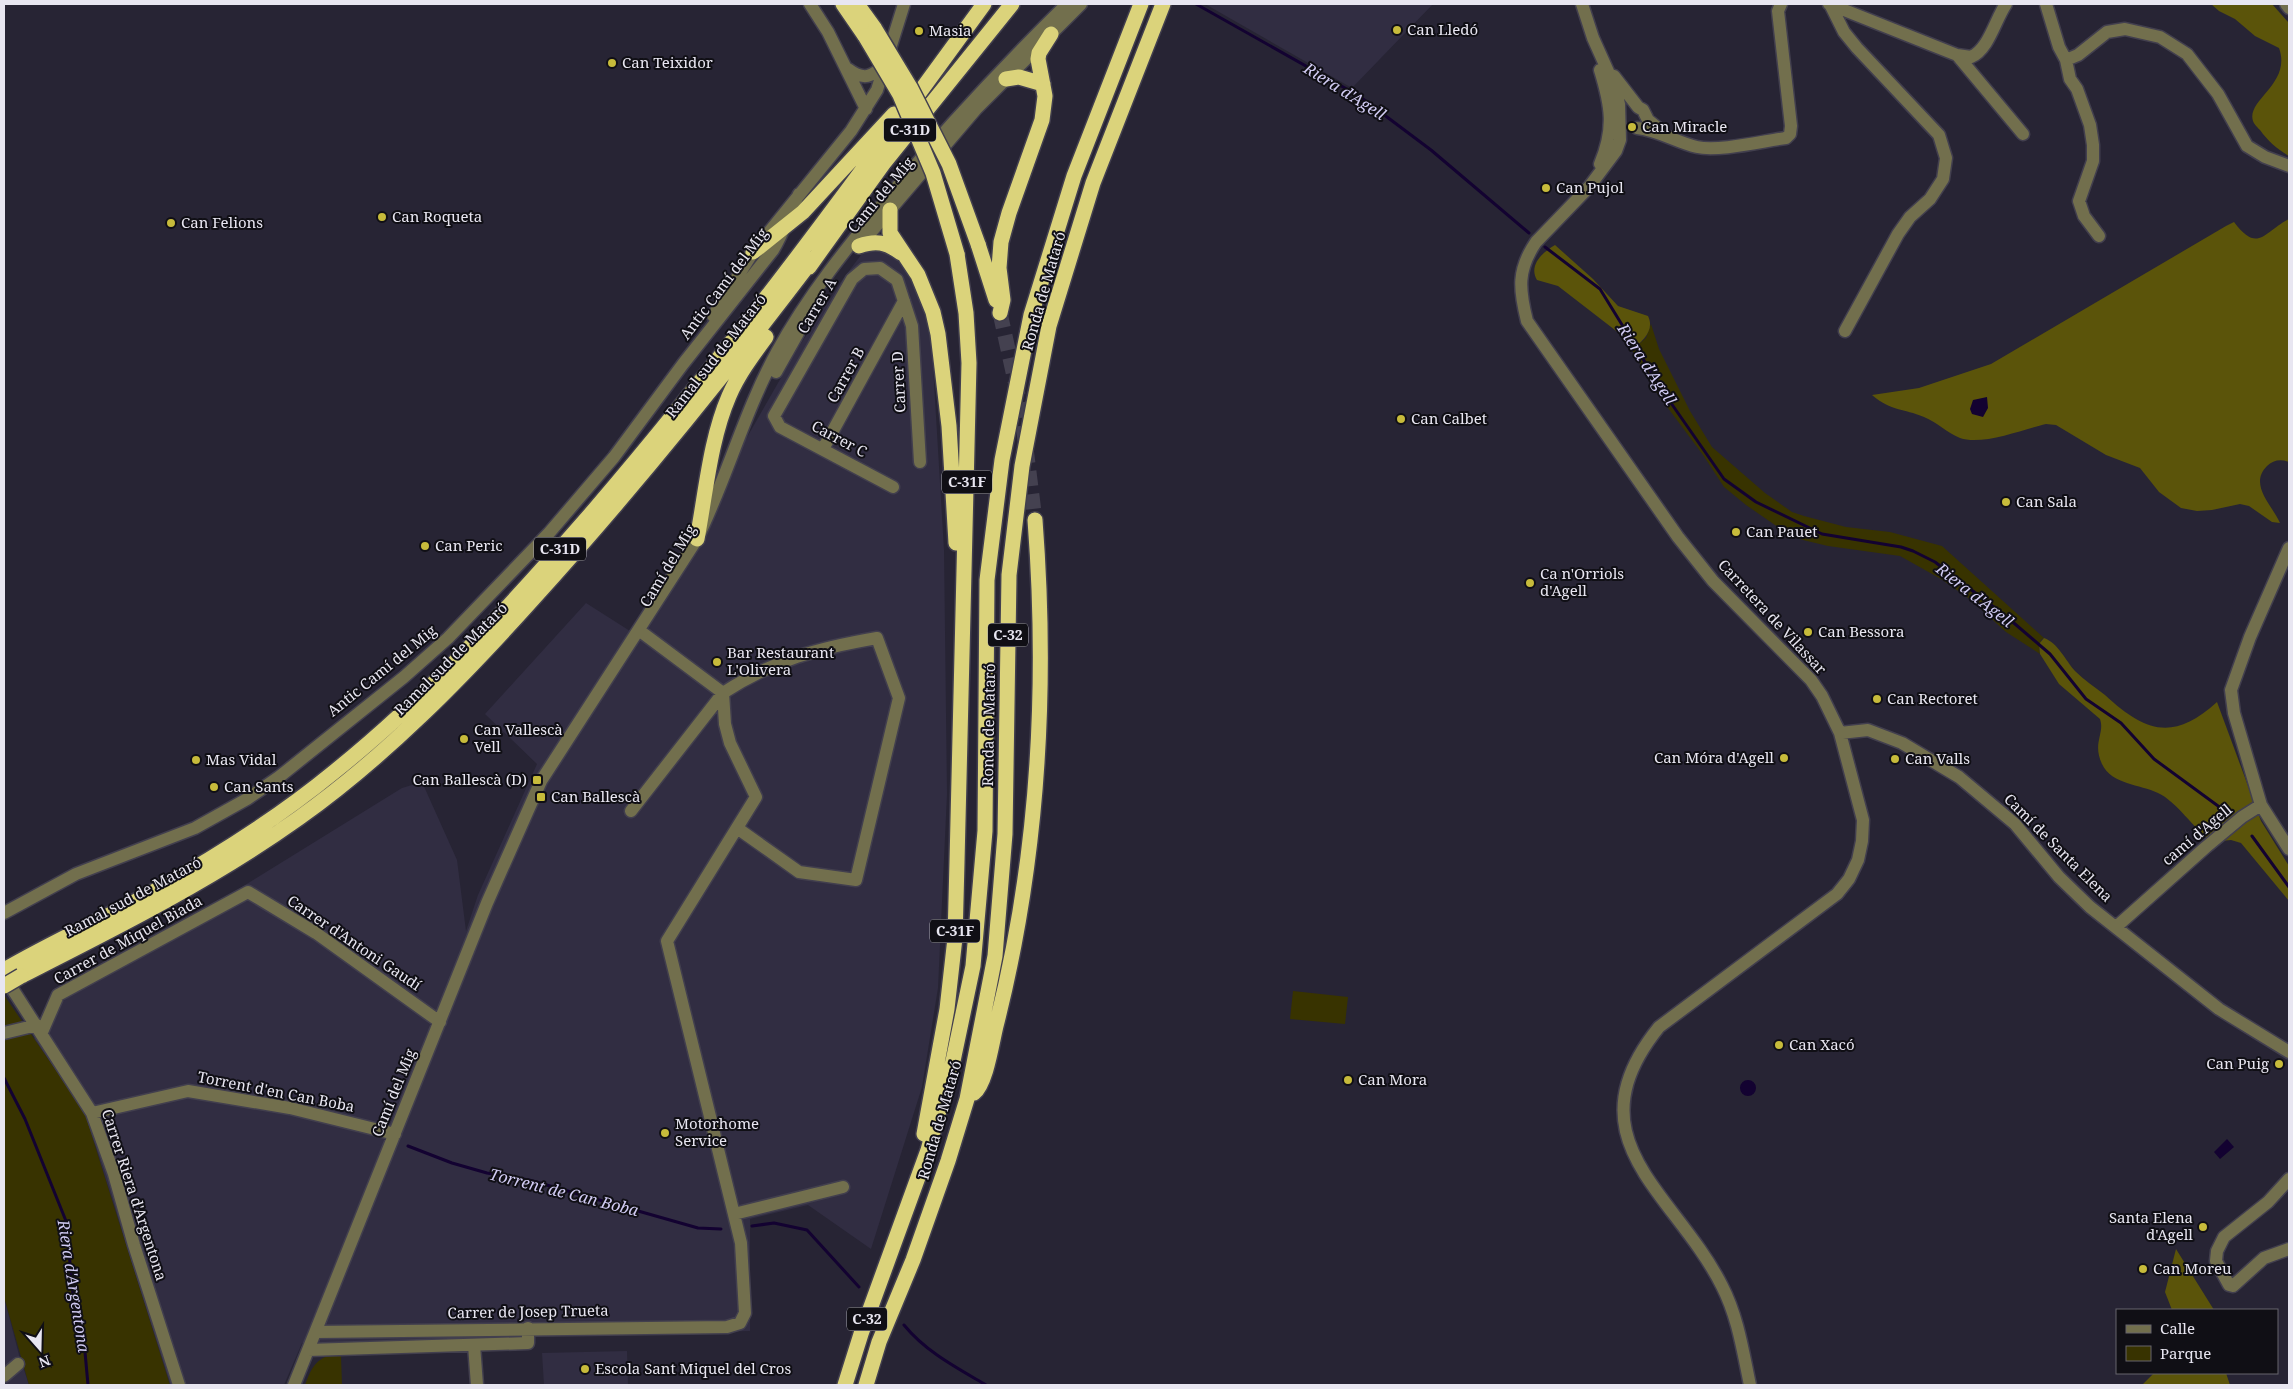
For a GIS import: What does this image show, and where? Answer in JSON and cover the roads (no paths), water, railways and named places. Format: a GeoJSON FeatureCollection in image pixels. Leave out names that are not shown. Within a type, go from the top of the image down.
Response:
{"type":"FeatureCollection","features":[{"type":"Feature","properties":{"kind":"highway","name":"C-31F"},"geometry":{"type":"LineString","coordinates":[[843,4],[870,32],[910,87],[949,164],[978,244],[1000,313],[1003,300],[999,268],[1001,242],[1042,120],[1045,96],[1043,84]]}},
{"type":"Feature","properties":{"kind":"highway","name":"C-31F"},"geometry":{"type":"LineString","coordinates":[[857,4],[930,164],[957,254],[966,313],[969,363],[955,938],[947,1009],[924,1131],[928,1150]]}},
{"type":"Feature","properties":{"kind":"highway","name":"C-31D"},"geometry":{"type":"LineString","coordinates":[[4,986],[13,970],[253,832],[332,774],[412,703],[499,616],[637,460],[755,312],[841,200],[984,4]]}},
{"type":"Feature","properties":{"kind":"highway","name":"C-31D"},"geometry":{"type":"LineString","coordinates":[[813,259],[883,164],[1012,4]]}},
{"type":"Feature","properties":{"kind":"highway","name":"Ronda de Mataró"},"geometry":{"type":"LineString","coordinates":[[845,1385],[861,1334],[928,1150],[954,1060],[973,966],[985,831],[987,580],[1002,460],[1031,315],[1074,176],[1141,4]]}},
{"type":"Feature","properties":{"kind":"highway","name":"Ronda de Mataró"},"geometry":{"type":"LineString","coordinates":[[866,1385],[879,1342],[913,1260],[948,1161],[967,1099],[983,1026],[1001,906],[1005,834],[1009,575],[1022,466],[1049,326],[1093,183],[1163,4]]}},
{"type":"Feature","properties":{"kind":"highway"},"geometry":{"type":"LineString","coordinates":[[1006,79],[1019,77],[1043,84],[1038,59],[1039,53],[1051,34]]}},
{"type":"Feature","properties":{"kind":"highway"},"geometry":{"type":"LineString","coordinates":[[753,252],[812,203],[935,71]]}},
{"type":"Feature","properties":{"kind":"highway"},"geometry":{"type":"LineString","coordinates":[[890,210],[890,233],[918,275],[927,296],[938,334],[949,426],[959,592],[964,601]]}},
{"type":"Feature","properties":{"kind":"highway"},"geometry":{"type":"LineString","coordinates":[[859,246],[881,242],[890,245],[907,258]]}},
{"type":"Feature","properties":{"kind":"highway"},"geometry":{"type":"LineString","coordinates":[[697,539],[717,437],[729,397],[741,374],[790,301],[813,259]]}},
{"type":"Feature","properties":{"kind":"highway","name":"Ramal sud de Mataró"},"geometry":{"type":"LineString","coordinates":[[13,970],[193,886],[264,842],[341,786],[423,714],[504,631],[605,520],[724,376],[813,259]]}},
{"type":"Feature","properties":{"kind":"highway"},"geometry":{"type":"LineString","coordinates":[[967,1099],[978,1090],[986,1065],[1009,975],[1028,866],[1039,743],[1041,648],[1040,588],[1035,520]]}},
{"type":"Feature","properties":{"kind":"street"},"geometry":{"type":"LineString","coordinates":[[810,4],[828,32],[866,108]]}},
{"type":"Feature","properties":{"kind":"street","name":"Antic Camí del Mig"},"geometry":{"type":"LineString","coordinates":[[682,364],[753,252],[841,144],[866,108],[879,85],[903,4]]}},
{"type":"Feature","properties":{"kind":"street","name":"Camí del Mig"},"geometry":{"type":"LineString","coordinates":[[527,815],[644,634],[665,595],[694,550],[697,539],[710,513],[741,427],[778,350],[822,282],[868,221],[937,139],[1067,4]]}},
{"type":"Feature","properties":{"kind":"street","name":"Camí del Mig"},"geometry":{"type":"LineString","coordinates":[[294,1385],[487,903],[552,761],[589,704],[703,542],[723,499],[754,417],[774,374],[835,275],[936,154],[1006,79],[1081,4]]}},
{"type":"Feature","properties":{"kind":"street"},"geometry":{"type":"LineString","coordinates":[[1582,4],[1604,68],[1619,104],[1626,130]]}},
{"type":"Feature","properties":{"kind":"street"},"geometry":{"type":"LineString","coordinates":[[1626,130],[1669,136],[1698,148],[1738,146],[1786,138],[1790,134],[1791,126],[1778,11],[1781,4]]}},
{"type":"Feature","properties":{"kind":"street"},"geometry":{"type":"LineString","coordinates":[[1829,4],[1958,54],[1971,57],[1982,50],[1997,16],[2006,4]]}},
{"type":"Feature","properties":{"kind":"street"},"geometry":{"type":"LineString","coordinates":[[1829,4],[1844,32],[1857,48],[1939,135],[1946,158],[1943,179],[1930,199],[1910,217],[1898,234],[1845,331]]}},
{"type":"Feature","properties":{"kind":"street"},"geometry":{"type":"LineString","coordinates":[[2046,4],[2059,47],[2066,60],[2070,79],[2077,89],[2090,125],[2093,161],[2079,201],[2084,216],[2099,236]]}},
{"type":"Feature","properties":{"kind":"street"},"geometry":{"type":"LineString","coordinates":[[2286,4],[2289,8]]}},
{"type":"Feature","properties":{"kind":"street"},"geometry":{"type":"LineString","coordinates":[[2066,60],[2078,55],[2107,32],[2125,29],[2160,37],[2186,54],[2213,87],[2247,146],[2264,157],[2289,166]]}},
{"type":"Feature","properties":{"kind":"street"},"geometry":{"type":"LineString","coordinates":[[1958,54],[2023,134]]}},
{"type":"Feature","properties":{"kind":"street"},"geometry":{"type":"LineString","coordinates":[[848,70],[857,76],[868,77],[885,64]]}},
{"type":"Feature","properties":{"kind":"street"},"geometry":{"type":"LineString","coordinates":[[1604,68],[1642,111],[1669,136]]}},
{"type":"Feature","properties":{"kind":"street"},"geometry":{"type":"LineString","coordinates":[[1589,187],[1602,160],[1611,129],[1611,112],[1604,68]]}},
{"type":"Feature","properties":{"kind":"street"},"geometry":{"type":"LineString","coordinates":[[1602,160],[1626,130],[1643,126],[1646,120],[1642,111]]}},
{"type":"Feature","properties":{"kind":"street"},"geometry":{"type":"LineString","coordinates":[[1626,130],[1624,115],[1642,111]]}},
{"type":"Feature","properties":{"kind":"street","name":"Carretera de Vilassar"},"geometry":{"type":"LineString","coordinates":[[1626,130],[1616,150],[1589,187],[1536,242],[1529,252],[1521,276],[1522,307],[1527,321],[1678,537],[1713,581],[1811,680],[1840,733],[1863,820],[1862,841],[1858,860],[1849,879],[1837,894],[1659,1027],[1633,1065],[1626,1087],[1624,1108],[1626,1130],[1632,1152],[1642,1171],[1706,1257],[1722,1287],[1736,1318],[1750,1385]]}},
{"type":"Feature","properties":{"kind":"street","name":"Antic Camí del Mig"},"geometry":{"type":"LineString","coordinates":[[4,913],[76,874],[194,828],[247,799],[279,777],[404,677],[448,638],[549,533],[614,457],[682,364],[773,250],[785,227],[788,214],[799,194]]}},
{"type":"Feature","properties":{"kind":"street","name":"Carrer A"},"geometry":{"type":"LineString","coordinates":[[774,416],[852,279],[864,269],[880,268],[897,280],[904,301]]}},
{"type":"Feature","properties":{"kind":"street","name":"Camí del Mig"},"geometry":{"type":"LineString","coordinates":[[785,355],[782,351],[818,293],[822,282]]}},
{"type":"Feature","properties":{"kind":"street","name":"Carrer B"},"geometry":{"type":"LineString","coordinates":[[823,449],[904,318],[904,301]]}},
{"type":"Feature","properties":{"kind":"street","name":"Carrer D"},"geometry":{"type":"LineString","coordinates":[[904,318],[912,326],[920,462]]}},
{"type":"Feature","properties":{"kind":"street"},"geometry":{"type":"LineString","coordinates":[[785,355],[802,365]]}},
{"type":"Feature","properties":{"kind":"street"},"geometry":{"type":"LineString","coordinates":[[774,374],[791,384]]}},
{"type":"Feature","properties":{"kind":"street","name":"Camí del Mig"},"geometry":{"type":"LineString","coordinates":[[741,427],[768,378],[774,374]]}},
{"type":"Feature","properties":{"kind":"street","name":"Carrer C"},"geometry":{"type":"LineString","coordinates":[[774,416],[780,427],[894,487]]}},
{"type":"Feature","properties":{"kind":"street"},"geometry":{"type":"LineString","coordinates":[[2289,548],[2250,637],[2231,690],[2234,712],[2261,805],[2289,849]]}},
{"type":"Feature","properties":{"kind":"street"},"geometry":{"type":"LineString","coordinates":[[644,634],[723,693],[725,724],[730,743],[756,797],[667,941],[734,1214],[842,1187]]}},
{"type":"Feature","properties":{"kind":"street","name":"Camí del Mig"},"geometry":{"type":"LineString","coordinates":[[589,704],[604,687],[637,638],[644,634]]}},
{"type":"Feature","properties":{"kind":"street"},"geometry":{"type":"LineString","coordinates":[[631,811],[723,693],[741,681],[776,664],[825,647],[877,638],[899,698],[856,880],[799,872],[736,828]]}},
{"type":"Feature","properties":{"kind":"street","name":"Camí de Santa Elena"},"geometry":{"type":"LineString","coordinates":[[1840,733],[1868,730],[1902,743],[1959,777],[2015,824],[2059,877],[2090,906],[2218,1009],[2289,1052]]}},
{"type":"Feature","properties":{"kind":"street","name":"camí d'Agell"},"geometry":{"type":"LineString","coordinates":[[2116,927],[2206,847],[2242,817],[2261,805]]}},
{"type":"Feature","properties":{"kind":"street","name":"Carrer d'Antoni Gaudí"},"geometry":{"type":"LineString","coordinates":[[248,892],[316,934],[440,1022]]}},
{"type":"Feature","properties":{"kind":"street","name":"Carrer de Miquel Biada"},"geometry":{"type":"LineString","coordinates":[[39,1028],[58,995],[248,892]]}},
{"type":"Feature","properties":{"kind":"street","name":"Antic Camí del Mig"},"geometry":{"type":"LineString","coordinates":[[4,903],[23,902]]}},
{"type":"Feature","properties":{"kind":"street","name":"Carrer Riera d'Argentona"},"geometry":{"type":"LineString","coordinates":[[4,976],[92,1113],[114,1174],[179,1385]]}},
{"type":"Feature","properties":{"kind":"street"},"geometry":{"type":"LineString","coordinates":[[4,1033],[39,1028]]}},
{"type":"Feature","properties":{"kind":"street","name":"Torrent d'en Can Boba"},"geometry":{"type":"LineString","coordinates":[[92,1113],[188,1091],[290,1108],[395,1134]]}},
{"type":"Feature","properties":{"kind":"street"},"geometry":{"type":"LineString","coordinates":[[2289,1179],[2268,1202],[2224,1237],[2217,1251],[2216,1261],[2229,1284],[2233,1286],[2264,1258],[2289,1250]]}},
{"type":"Feature","properties":{"kind":"street","name":"Carrer de Josep Trueta"},"geometry":{"type":"LineString","coordinates":[[316,1332],[727,1327],[740,1323],[745,1313],[741,1243],[734,1214]]}},
{"type":"Feature","properties":{"kind":"street"},"geometry":{"type":"LineString","coordinates":[[308,1350],[528,1343],[528,1328]]}},
{"type":"Feature","properties":{"kind":"street"},"geometry":{"type":"LineString","coordinates":[[474,1345],[477,1385]]}},
{"type":"Feature","properties":{"kind":"street"},"geometry":{"type":"LineString","coordinates":[[4,1376],[18,1364]]}},
{"type":"Feature","properties":{"kind":"waterway","name":"Riera d'Agell"},"geometry":{"type":"LineString","coordinates":[[1196,4],[1359,96],[1431,150],[1529,233]]}},
{"type":"Feature","properties":{"kind":"waterway","name":"Riera d'Agell"},"geometry":{"type":"LineString","coordinates":[[1545,247],[1600,289],[1664,393],[1724,479],[1756,502],[1822,534],[1901,547],[1935,562],[2008,618],[2050,654],[2086,699],[2121,723],[2154,759],[2229,814]]}},
{"type":"Feature","properties":{"kind":"waterway","name":"Riera d'Agell"},"geometry":{"type":"LineString","coordinates":[[2252,836],[2289,887]]}},
{"type":"Feature","properties":{"kind":"waterway","name":"Riera d'Argentona"},"geometry":{"type":"LineString","coordinates":[[4,1078],[25,1119],[66,1221],[75,1316],[85,1352],[88,1385]]}},
{"type":"Feature","properties":{"kind":"waterway","name":"Torrent de Can Boba"},"geometry":{"type":"LineString","coordinates":[[408,1146],[452,1163],[487,1173],[529,1180],[698,1228],[721,1229]]}},
{"type":"Feature","properties":{"kind":"waterway","name":"Torrent de Can Boba"},"geometry":{"type":"LineString","coordinates":[[752,1226],[774,1223],[807,1230],[859,1287]]}},
{"type":"Feature","properties":{"kind":"waterway","name":"Torrent de Can Boba"},"geometry":{"type":"LineString","coordinates":[[904,1325],[932,1351],[953,1366],[986,1385]]}},
{"type":"Feature","properties":{"kind":"tunnel"},"geometry":{"type":"LineString","coordinates":[[1000,313],[1021,408],[1035,520]]}},
{"type":"Feature","properties":{"kind":"place","name":"Can Lledó"},"geometry":{"type":"Point","coordinates":[1397,30]}},
{"type":"Feature","properties":{"kind":"place","name":"Masia"},"geometry":{"type":"Point","coordinates":[919,31]}},
{"type":"Feature","properties":{"kind":"place","name":"Can Teixidor"},"geometry":{"type":"Point","coordinates":[612,63]}},
{"type":"Feature","properties":{"kind":"place","name":"Can Miracle"},"geometry":{"type":"Point","coordinates":[1632,127]}},
{"type":"Feature","properties":{"kind":"place","name":"Can Pujol"},"geometry":{"type":"Point","coordinates":[1546,188]}},
{"type":"Feature","properties":{"kind":"place","name":"Can Roqueta"},"geometry":{"type":"Point","coordinates":[382,217]}},
{"type":"Feature","properties":{"kind":"place","name":"Can Felions"},"geometry":{"type":"Point","coordinates":[171,223]}},
{"type":"Feature","properties":{"kind":"place","name":"Can Calbet"},"geometry":{"type":"Point","coordinates":[1401,419]}},
{"type":"Feature","properties":{"kind":"place","name":"Can Sala"},"geometry":{"type":"Point","coordinates":[2006,502]}},
{"type":"Feature","properties":{"kind":"place","name":"Can Pauet"},"geometry":{"type":"Point","coordinates":[1736,532]}},
{"type":"Feature","properties":{"kind":"place","name":"Can Peric"},"geometry":{"type":"Point","coordinates":[425,546]}},
{"type":"Feature","properties":{"kind":"place","name":"Ca n'Orriols d'Agell"},"geometry":{"type":"Point","coordinates":[1530,583]}},
{"type":"Feature","properties":{"kind":"place","name":"Can Bessora"},"geometry":{"type":"Point","coordinates":[1808,632]}},
{"type":"Feature","properties":{"kind":"place","name":"Bar Restaurant L'Olivera"},"geometry":{"type":"Point","coordinates":[717,662]}},
{"type":"Feature","properties":{"kind":"place","name":"Can Rectoret"},"geometry":{"type":"Point","coordinates":[1877,699]}},
{"type":"Feature","properties":{"kind":"place","name":"Can Vallescà Vell"},"geometry":{"type":"Point","coordinates":[464,739]}},
{"type":"Feature","properties":{"kind":"place","name":"Can Móra d'Agell"},"geometry":{"type":"Point","coordinates":[1784,758]}},
{"type":"Feature","properties":{"kind":"place","name":"Can Valls"},"geometry":{"type":"Point","coordinates":[1895,759]}},
{"type":"Feature","properties":{"kind":"place","name":"Mas Vidal"},"geometry":{"type":"Point","coordinates":[196,760]}},
{"type":"Feature","properties":{"kind":"place","name":"Can Ballescà (D)"},"geometry":{"type":"Point","coordinates":[537,780]}},
{"type":"Feature","properties":{"kind":"place","name":"Can Sants"},"geometry":{"type":"Point","coordinates":[214,787]}},
{"type":"Feature","properties":{"kind":"place","name":"Can Ballescà"},"geometry":{"type":"Point","coordinates":[541,797]}},
{"type":"Feature","properties":{"kind":"place","name":"Can Xacó"},"geometry":{"type":"Point","coordinates":[1779,1045]}},
{"type":"Feature","properties":{"kind":"place","name":"Can Puig"},"geometry":{"type":"Point","coordinates":[2279,1064]}},
{"type":"Feature","properties":{"kind":"place","name":"Can Mora"},"geometry":{"type":"Point","coordinates":[1348,1080]}},
{"type":"Feature","properties":{"kind":"place","name":"Motorhome Service"},"geometry":{"type":"Point","coordinates":[665,1133]}},
{"type":"Feature","properties":{"kind":"place","name":"Santa Elena d'Agell"},"geometry":{"type":"Point","coordinates":[2203,1227]}},
{"type":"Feature","properties":{"kind":"place","name":"Can Moreu"},"geometry":{"type":"Point","coordinates":[2143,1269]}},
{"type":"Feature","properties":{"kind":"place","name":"Escola Sant Miquel del Cros"},"geometry":{"type":"Point","coordinates":[585,1369]}}]}
